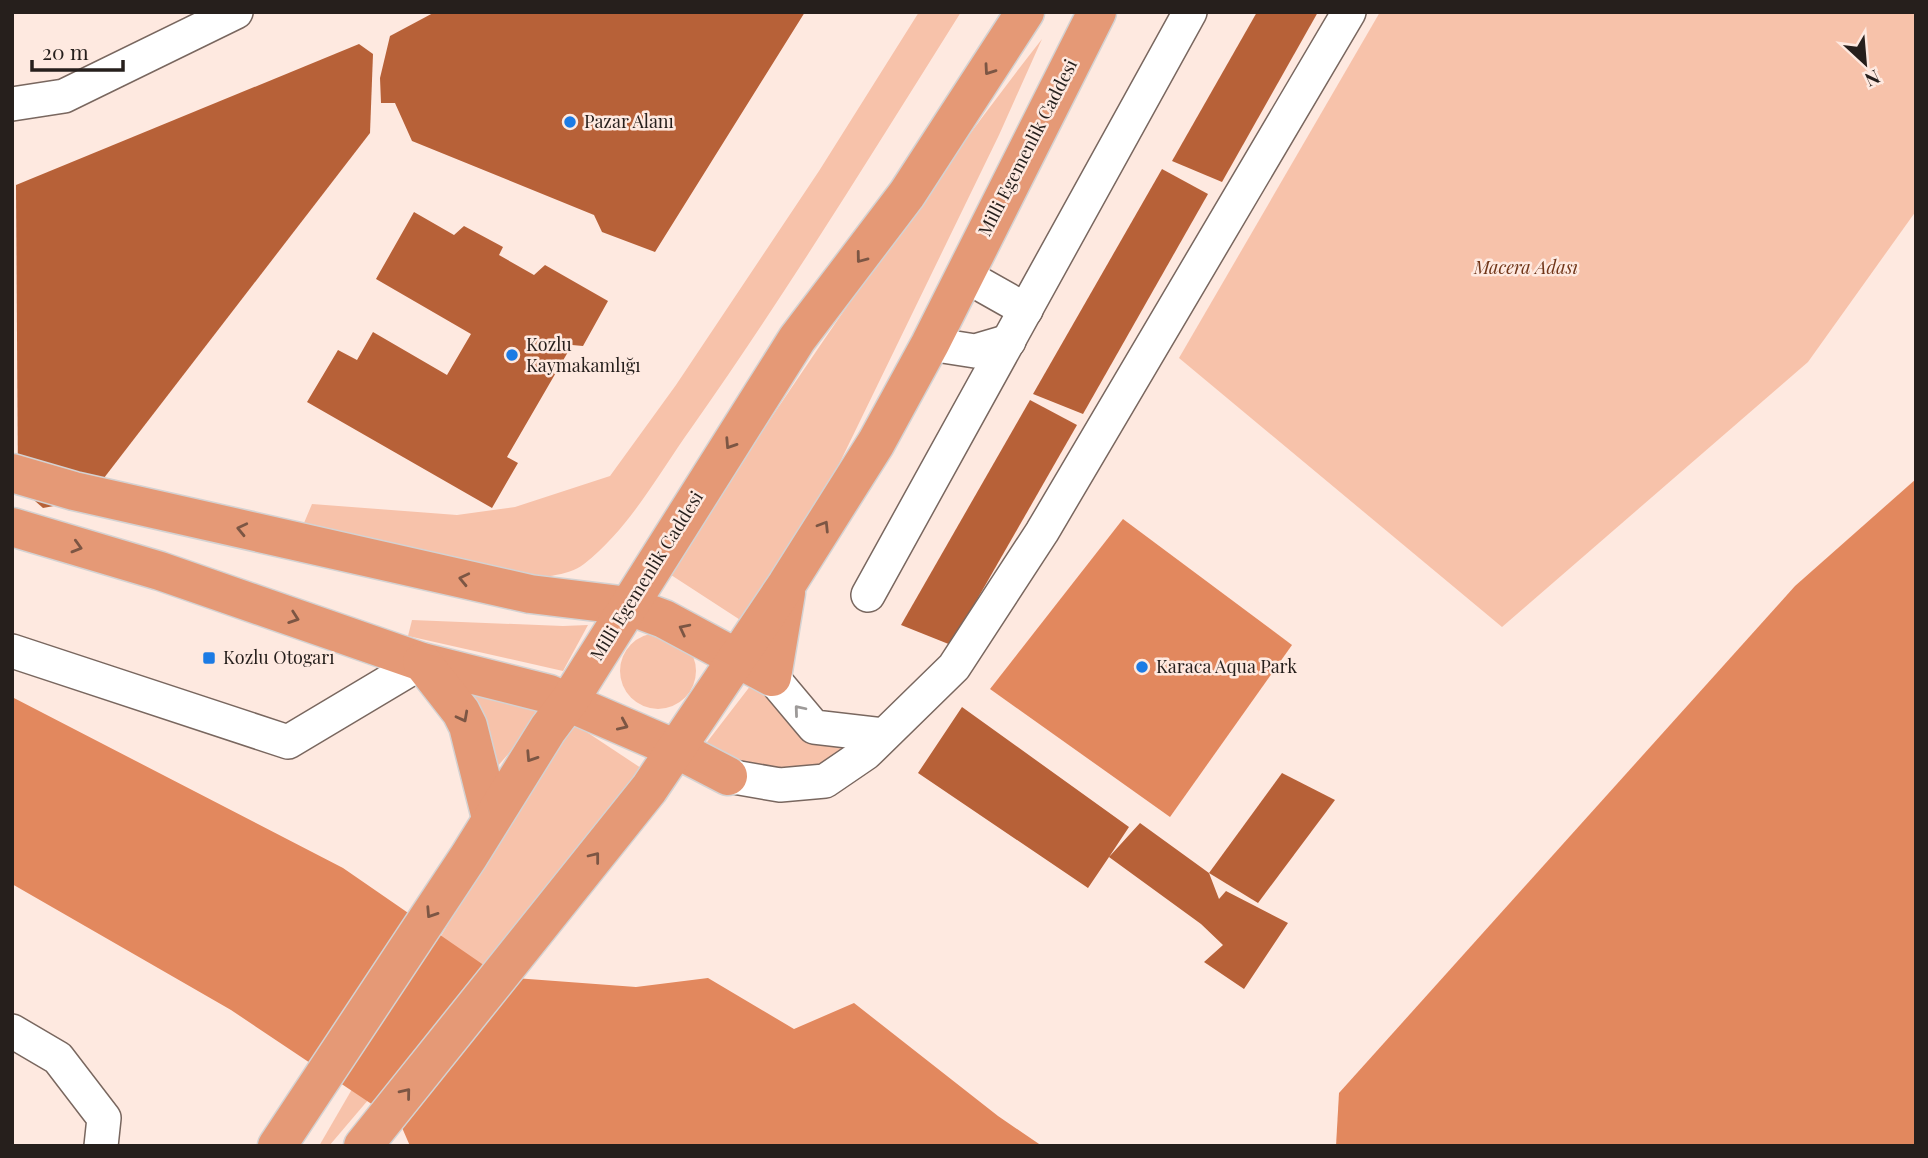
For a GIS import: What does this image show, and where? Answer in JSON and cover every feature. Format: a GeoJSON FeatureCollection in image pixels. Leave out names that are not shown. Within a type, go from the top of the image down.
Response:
{"type":"FeatureCollection","features":[{"type":"Feature","properties":{"kind":"highway","name":"Milli Egemenlik Caddesi"},"geometry":{"type":"LineString","coordinates":[[282,1139],[569,701],[797,339],[907,194],[1025,12]]}},
{"type":"Feature","properties":{"kind":"highway","name":"Milli Egemenlik Caddesi"},"geometry":{"type":"LineString","coordinates":[[363,1146],[649,789],[787,584],[876,443],[930,344],[1097,12]]}},
{"type":"Feature","properties":{"kind":"highway"},"geometry":{"type":"LineString","coordinates":[[12,473],[87,494],[530,594],[629,606],[664,619],[772,677],[787,584]]}},
{"type":"Feature","properties":{"kind":"highway"},"geometry":{"type":"LineString","coordinates":[[12,527],[160,571],[422,662],[569,701],[676,748],[728,776]]}},
{"type":"Feature","properties":{"kind":"highway"},"geometry":{"type":"LineString","coordinates":[[530,594],[592,587],[656,560]]}},
{"type":"Feature","properties":{"kind":"highway"},"geometry":{"type":"LineString","coordinates":[[422,662],[461,712],[468,726],[491,818]]}},
{"type":"Feature","properties":{"kind":"highway"},"geometry":{"type":"LineString","coordinates":[[649,789],[728,776]]}},
{"type":"Feature","properties":{"kind":"street"},"geometry":{"type":"LineString","coordinates":[[12,104],[64,96],[236,12]]}},
{"type":"Feature","properties":{"kind":"street"},"geometry":{"type":"LineString","coordinates":[[867,595],[1190,12]]}},
{"type":"Feature","properties":{"kind":"street"},"geometry":{"type":"LineString","coordinates":[[728,776],[780,785],[825,781],[866,753],[954,667],[1042,533],[1349,12]]}},
{"type":"Feature","properties":{"kind":"street"},"geometry":{"type":"LineString","coordinates":[[964,275],[1026,310]]}},
{"type":"Feature","properties":{"kind":"street"},"geometry":{"type":"LineString","coordinates":[[930,344],[975,351],[1009,341]]}},
{"type":"Feature","properties":{"kind":"street"},"geometry":{"type":"LineString","coordinates":[[12,651],[288,741],[422,662]]}},
{"type":"Feature","properties":{"kind":"street"},"geometry":{"type":"LineString","coordinates":[[772,677],[814,727],[883,735]]}},
{"type":"Feature","properties":{"kind":"street"},"geometry":{"type":"LineString","coordinates":[[12,1031],[58,1058],[104,1118],[101,1146]]}},
{"type":"Feature","properties":{"kind":"green space"},"geometry":{"type":"Polygon","coordinates":[[[919,12],[961,12],[762,325],[630,517],[584,564],[570,572],[517,579],[304,523],[312,504],[457,515],[515,507],[610,476],[676,385],[819,171],[919,12]]]}},
{"type":"Feature","properties":{"kind":"green space","name":"Macera Adası"},"geometry":{"type":"Polygon","coordinates":[[[1380,12],[1916,12],[1916,211],[1808,362],[1502,627],[1179,358],[1380,12]]]}},
{"type":"Feature","properties":{"kind":"green space"},"geometry":{"type":"Polygon","coordinates":[[[1042,39],[999,135],[826,491],[748,625],[668,573],[896,235],[1042,39]]]}},
{"type":"Feature","properties":{"kind":"green space"},"geometry":{"type":"Polygon","coordinates":[[[412,620],[588,625],[563,671],[408,636],[412,620]]]}},
{"type":"Feature","properties":{"kind":"green space"},"geometry":{"type":"Polygon","coordinates":[[[658,633],[673,636],[685,644],[693,656],[696,671],[693,686],[685,698],[673,706],[658,709],[643,706],[631,698],[623,686],[620,671],[623,656],[631,644],[643,636],[658,633]]]}},
{"type":"Feature","properties":{"kind":"green space"},"geometry":{"type":"Polygon","coordinates":[[[751,685],[785,713],[857,749],[829,768],[794,773],[763,768],[704,746],[751,685]]]}},
{"type":"Feature","properties":{"kind":"green space"},"geometry":{"type":"Polygon","coordinates":[[[466,686],[544,713],[489,776],[466,686]]]}},
{"type":"Feature","properties":{"kind":"green space"},"geometry":{"type":"Polygon","coordinates":[[[567,719],[647,772],[329,1146],[319,1146],[567,719]]]}},
{"type":"Feature","properties":{"kind":"shaded area"},"geometry":{"type":"Polygon","coordinates":[[[1916,479],[1916,1146],[1336,1146],[1339,1093],[1795,586],[1916,479]]]}},
{"type":"Feature","properties":{"kind":"shaded area","name":"Karaca Aqua Park"},"geometry":{"type":"Polygon","coordinates":[[[1123,519],[1292,645],[1170,817],[990,689],[1123,519]]]}},
{"type":"Feature","properties":{"kind":"shaded area"},"geometry":{"type":"Polygon","coordinates":[[[12,697],[343,868],[501,977],[636,987],[708,978],[794,1029],[854,1003],[998,1116],[1042,1146],[410,1146],[400,1123],[231,1010],[12,884],[12,697]]]}},
{"type":"Feature","properties":{"kind":"building","name":"Pazar Alanı"},"geometry":{"type":"Polygon","coordinates":[[[435,12],[805,12],[655,252],[602,232],[594,215],[412,141],[395,103],[381,103],[380,78],[390,36],[435,12]]]}},
{"type":"Feature","properties":{"kind":"building"},"geometry":{"type":"Polygon","coordinates":[[[1257,12],[1318,12],[1222,182],[1172,161],[1257,12]]]}},
{"type":"Feature","properties":{"kind":"building"},"geometry":{"type":"Polygon","coordinates":[[[359,44],[373,54],[370,133],[87,500],[43,508],[18,486],[16,185],[359,44]]]}},
{"type":"Feature","properties":{"kind":"building"},"geometry":{"type":"Polygon","coordinates":[[[1162,169],[1208,194],[1083,414],[1033,394],[1162,169]]]}},
{"type":"Feature","properties":{"kind":"building","name":"Kozlu Kaymakamlığı"},"geometry":{"type":"Polygon","coordinates":[[[414,212],[454,235],[464,226],[503,247],[499,255],[534,275],[545,265],[608,301],[583,346],[572,345],[507,457],[518,463],[492,508],[307,402],[338,350],[357,360],[373,332],[447,375],[471,334],[376,279],[414,212]]]}},
{"type":"Feature","properties":{"kind":"building"},"geometry":{"type":"Polygon","coordinates":[[[1030,400],[1077,425],[951,645],[901,625],[1030,400]]]}},
{"type":"Feature","properties":{"kind":"building"},"geometry":{"type":"Polygon","coordinates":[[[962,707],[1129,827],[1088,888],[918,773],[962,707]]]}},
{"type":"Feature","properties":{"kind":"building"},"geometry":{"type":"Polygon","coordinates":[[[1282,773],[1335,800],[1258,903],[1209,873],[1282,773]]]}},
{"type":"Feature","properties":{"kind":"building"},"geometry":{"type":"Polygon","coordinates":[[[1140,823],[1209,873],[1219,899],[1226,891],[1288,923],[1244,989],[1204,962],[1223,945],[1201,924],[1109,857],[1140,823]]]}},
{"type":"Feature","properties":{"kind":"place","name":"Pazar Alanı"},"geometry":{"type":"Point","coordinates":[570,122]}},
{"type":"Feature","properties":{"kind":"place","name":"Kozlu Kaymakamlığı"},"geometry":{"type":"Point","coordinates":[512,355]}},
{"type":"Feature","properties":{"kind":"place","name":"Kozlu Otogarı"},"geometry":{"type":"Point","coordinates":[209,658]}},
{"type":"Feature","properties":{"kind":"place","name":"Karaca Aqua Park"},"geometry":{"type":"Point","coordinates":[1142,667]}}]}
